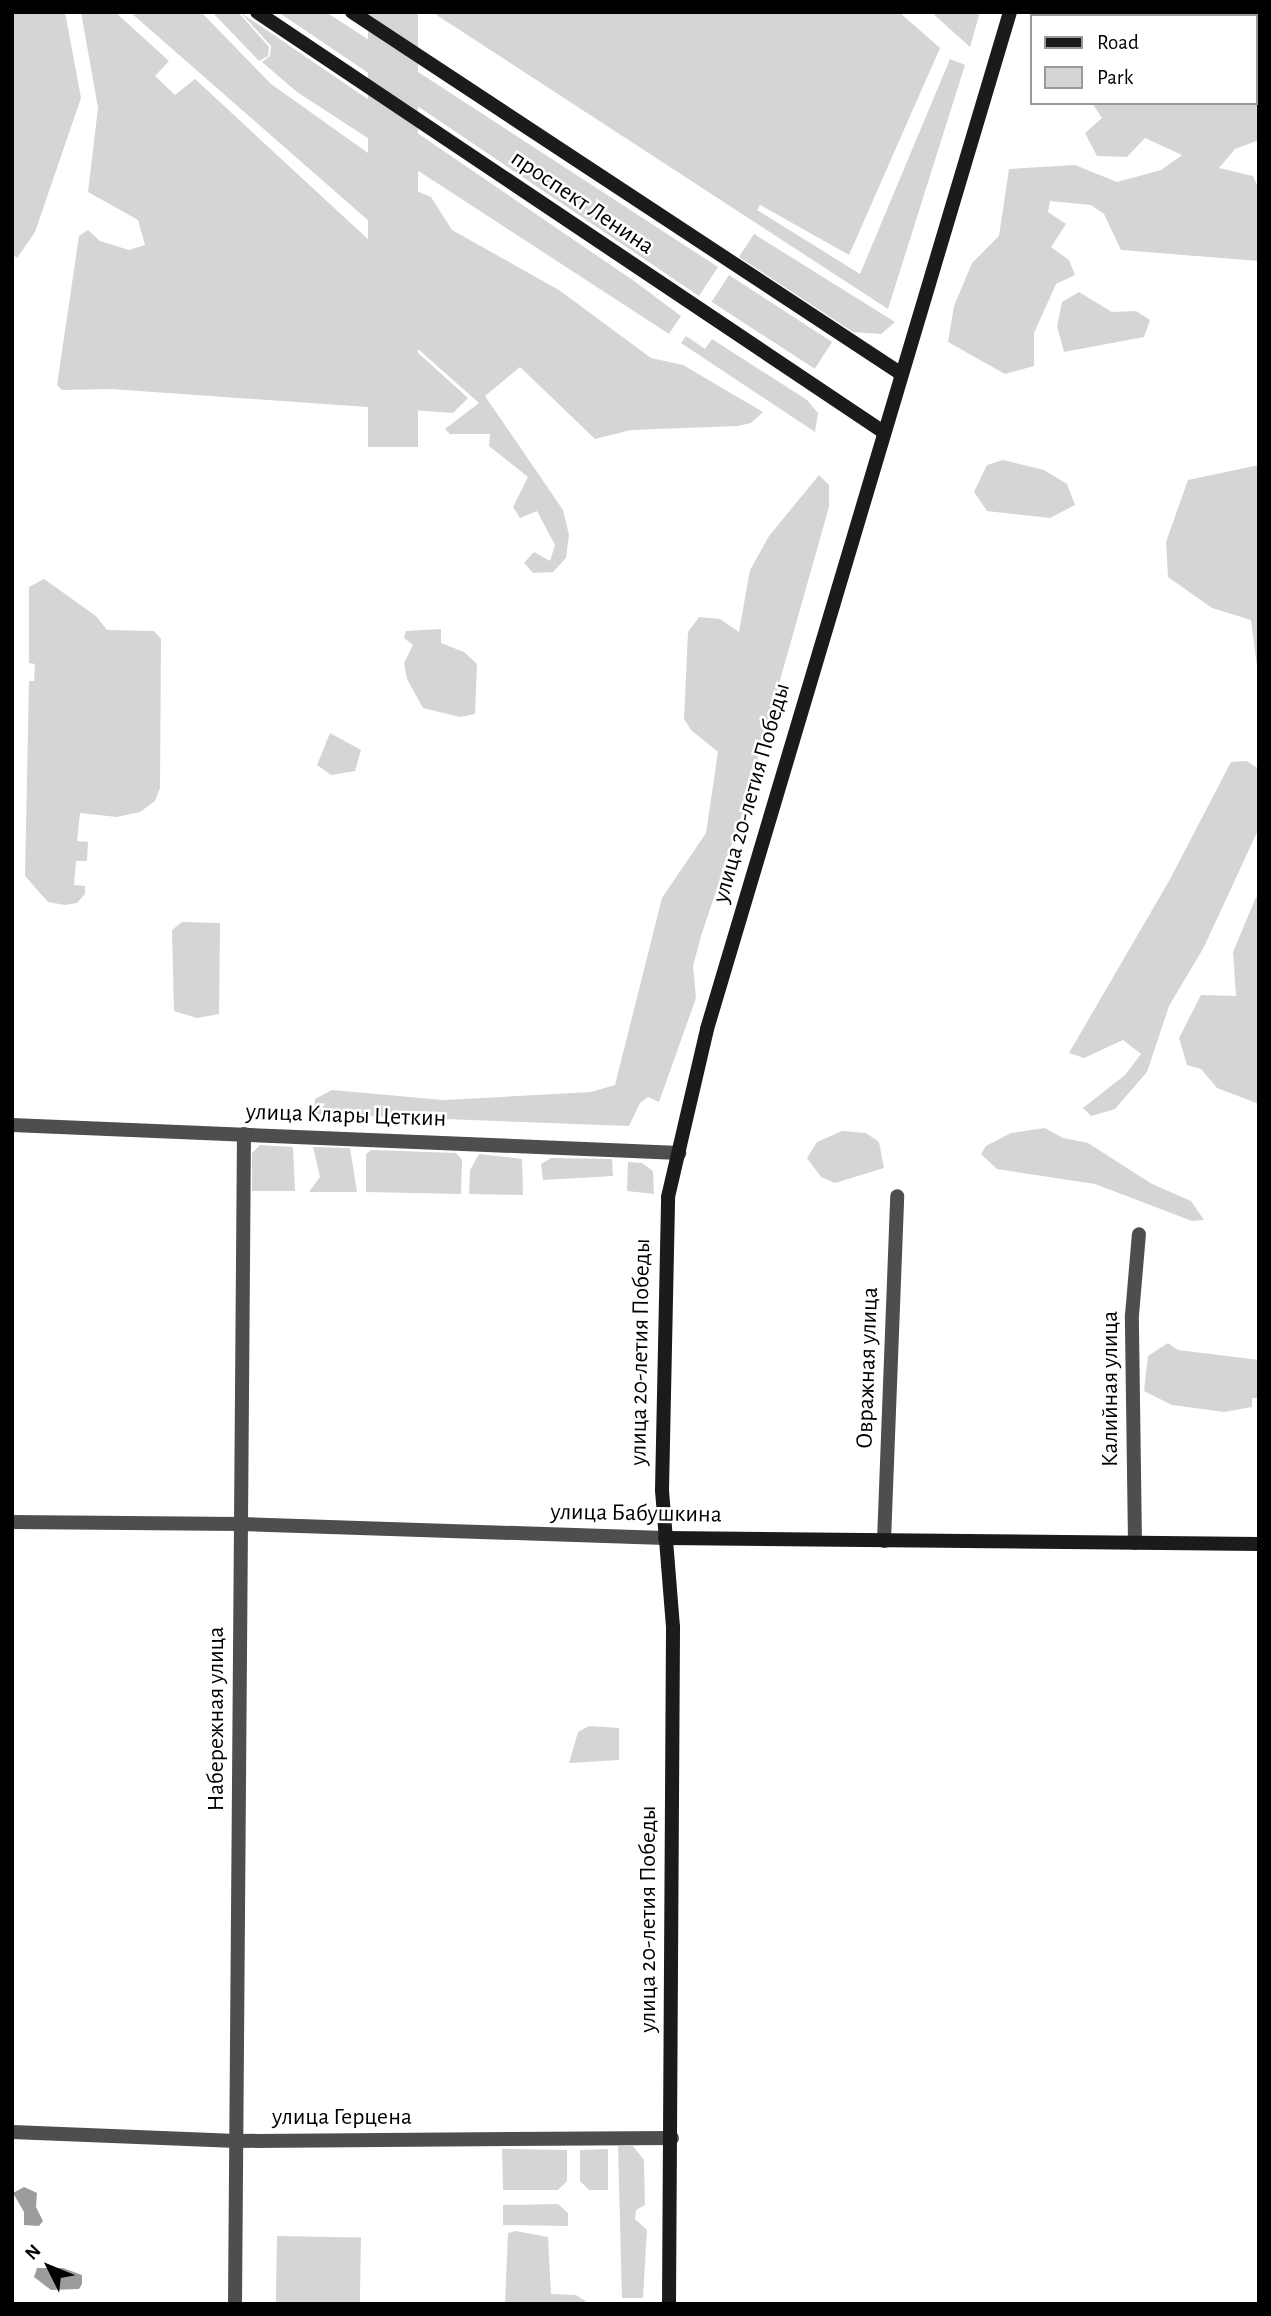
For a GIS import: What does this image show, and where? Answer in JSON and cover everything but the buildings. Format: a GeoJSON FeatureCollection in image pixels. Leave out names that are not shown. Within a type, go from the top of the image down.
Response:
{"type":"FeatureCollection","features":[{"type":"Feature","properties":{"kind":"street","name":"проспект Ленина"},"geometry":{"type":"LineString","coordinates":[[257,12],[882,431]]}},
{"type":"Feature","properties":{"kind":"street","name":"проспект Ленина"},"geometry":{"type":"LineString","coordinates":[[352,12],[900,373]]}},
{"type":"Feature","properties":{"kind":"street","name":"улица 20-летия Победы"},"geometry":{"type":"LineString","coordinates":[[669,2304],[673,1627],[665,1538],[666,1216],[707,1029],[882,431],[1010,12]]}},
{"type":"Feature","properties":{"kind":"street","name":"улица Клары Цеткин"},"geometry":{"type":"LineString","coordinates":[[12,1125],[679,1153]]}},
{"type":"Feature","properties":{"kind":"street","name":"Набережная улица"},"geometry":{"type":"LineString","coordinates":[[235,2304],[244,1135]]}},
{"type":"Feature","properties":{"kind":"street","name":"Овражная улица"},"geometry":{"type":"LineString","coordinates":[[884,1541],[897,1196]]}},
{"type":"Feature","properties":{"kind":"street","name":"Калийная улица"},"geometry":{"type":"LineString","coordinates":[[1135,1543],[1132,1315],[1139,1234]]}},
{"type":"Feature","properties":{"kind":"street","name":"улица Бабушкина"},"geometry":{"type":"LineString","coordinates":[[12,1522],[241,1524],[665,1538],[1259,1544]]}},
{"type":"Feature","properties":{"kind":"street","name":"улица Герцена"},"geometry":{"type":"LineString","coordinates":[[12,2132],[237,2141],[671,2138]]}},
{"type":"Feature","properties":{"kind":"green space"},"geometry":{"type":"Polygon","coordinates":[[[12,12],[65,12],[81,98],[35,232],[17,258],[12,254],[12,12]]]}},
{"type":"Feature","properties":{"kind":"green space"},"geometry":{"type":"Polygon","coordinates":[[[81,12],[115,12],[169,61],[155,76],[175,95],[195,79],[384,254],[380,292],[386,324],[468,398],[453,413],[111,389],[62,390],[57,385],[79,236],[88,230],[100,241],[129,250],[145,245],[138,220],[88,192],[98,108],[81,12]]]}},
{"type":"Feature","properties":{"kind":"green space"},"geometry":{"type":"Polygon","coordinates":[[[130,12],[201,12],[271,84],[399,175],[388,175],[372,186],[371,204],[386,222],[386,236],[130,12]]]}},
{"type":"Feature","properties":{"kind":"green space"},"geometry":{"type":"Polygon","coordinates":[[[212,12],[239,13],[269,47],[268,56],[259,61],[212,12]]]}},
{"type":"Feature","properties":{"kind":"green space"},"geometry":{"type":"Polygon","coordinates":[[[240,12],[634,281],[681,316],[669,334],[297,92],[262,62],[270,56],[271,46],[240,12]]]}},
{"type":"Feature","properties":{"kind":"green space"},"geometry":{"type":"Polygon","coordinates":[[[278,12],[326,12],[718,267],[699,296],[278,12]]]}},
{"type":"Feature","properties":{"kind":"green space"},"geometry":{"type":"Polygon","coordinates":[[[368,12],[418,12],[418,447],[368,447],[368,12]]]}},
{"type":"Feature","properties":{"kind":"green space"},"geometry":{"type":"Polygon","coordinates":[[[432,12],[899,12],[940,48],[849,255],[760,205],[757,210],[860,274],[950,59],[965,65],[888,309],[432,12]]]}},
{"type":"Feature","properties":{"kind":"green space"},"geometry":{"type":"Polygon","coordinates":[[[931,12],[980,12],[970,47],[931,12]]]}},
{"type":"Feature","properties":{"kind":"green space"},"geometry":{"type":"Polygon","coordinates":[[[1259,12],[1259,140],[1235,149],[1219,168],[1253,176],[1259,190],[1259,261],[1121,250],[1104,214],[1091,205],[1050,201],[1048,212],[1066,224],[1051,247],[1069,260],[1075,275],[1056,284],[1034,333],[1034,366],[1005,374],[948,342],[954,306],[972,263],[999,236],[1009,169],[1075,165],[1117,182],[1161,170],[1182,155],[1145,138],[1127,157],[1097,156],[1085,133],[1102,118],[1093,105],[1257,105],[1257,14],[1036,14],[1259,12]]]}},
{"type":"Feature","properties":{"kind":"green space"},"geometry":{"type":"Polygon","coordinates":[[[397,183],[431,197],[452,230],[559,290],[651,358],[683,365],[763,412],[751,423],[738,426],[631,430],[595,439],[520,367],[485,396],[563,510],[569,535],[566,558],[553,572],[533,573],[524,563],[534,552],[550,561],[555,545],[537,511],[520,518],[513,507],[528,477],[489,446],[490,434],[450,434],[445,429],[479,403],[392,326],[384,296],[398,231],[376,201],[382,186],[397,183]]]}},
{"type":"Feature","properties":{"kind":"green space"},"geometry":{"type":"Polygon","coordinates":[[[754,234],[895,322],[881,334],[853,332],[739,257],[754,234]]]}},
{"type":"Feature","properties":{"kind":"green space"},"geometry":{"type":"Polygon","coordinates":[[[729,275],[832,342],[815,369],[712,302],[729,275]]]}},
{"type":"Feature","properties":{"kind":"green space"},"geometry":{"type":"Polygon","coordinates":[[[1079,292],[1112,312],[1136,311],[1150,320],[1144,337],[1064,352],[1057,326],[1062,302],[1079,292]]]}},
{"type":"Feature","properties":{"kind":"green space"},"geometry":{"type":"Polygon","coordinates":[[[686,336],[705,349],[712,339],[807,400],[818,413],[815,432],[681,343],[686,336]]]}},
{"type":"Feature","properties":{"kind":"green space"},"geometry":{"type":"Polygon","coordinates":[[[1003,460],[1044,470],[1067,484],[1075,505],[1050,518],[987,511],[974,492],[987,465],[1003,460]]]}},
{"type":"Feature","properties":{"kind":"green space"},"geometry":{"type":"Polygon","coordinates":[[[1259,465],[1259,682],[1251,620],[1212,608],[1168,577],[1166,542],[1188,480],[1259,465]]]}},
{"type":"Feature","properties":{"kind":"green space"},"geometry":{"type":"Polygon","coordinates":[[[819,475],[829,485],[829,507],[743,811],[701,936],[693,966],[696,998],[659,1102],[648,1097],[640,1103],[629,1126],[314,1114],[315,1099],[332,1090],[443,1100],[591,1092],[615,1085],[662,898],[706,833],[718,752],[691,730],[684,719],[688,632],[699,617],[720,619],[739,632],[750,570],[769,536],[819,475]]]}},
{"type":"Feature","properties":{"kind":"green space"},"geometry":{"type":"Polygon","coordinates":[[[44,579],[96,616],[107,630],[154,631],[161,639],[160,788],[155,801],[140,812],[117,817],[80,813],[77,841],[88,842],[87,861],[76,861],[74,885],[85,886],[85,894],[77,903],[65,905],[48,902],[25,876],[29,681],[34,681],[35,664],[29,663],[29,587],[44,579]]]}},
{"type":"Feature","properties":{"kind":"green space"},"geometry":{"type":"Polygon","coordinates":[[[441,629],[441,643],[464,652],[477,664],[475,714],[460,717],[423,708],[407,679],[404,663],[413,645],[404,638],[406,631],[441,629]]]}},
{"type":"Feature","properties":{"kind":"green space"},"geometry":{"type":"Polygon","coordinates":[[[330,733],[361,750],[355,771],[331,775],[317,765],[330,733]]]}},
{"type":"Feature","properties":{"kind":"green space"},"geometry":{"type":"Polygon","coordinates":[[[1247,761],[1259,769],[1259,828],[1204,947],[1169,1006],[1147,1072],[1115,1109],[1091,1116],[1083,1108],[1125,1075],[1141,1054],[1123,1040],[1084,1058],[1069,1053],[1169,881],[1231,762],[1247,761]]]}},
{"type":"Feature","properties":{"kind":"green space"},"geometry":{"type":"Polygon","coordinates":[[[1256,897],[1259,897],[1259,1104],[1217,1088],[1201,1069],[1187,1065],[1179,1038],[1201,995],[1236,996],[1233,952],[1256,897]]]}},
{"type":"Feature","properties":{"kind":"green space"},"geometry":{"type":"Polygon","coordinates":[[[182,922],[220,923],[219,1014],[197,1018],[174,1011],[172,930],[182,922]]]}},
{"type":"Feature","properties":{"kind":"green space"},"geometry":{"type":"Polygon","coordinates":[[[1045,1128],[1063,1138],[1088,1143],[1152,1184],[1191,1201],[1204,1220],[1192,1221],[1095,1184],[997,1169],[981,1154],[986,1146],[1011,1133],[1045,1128]]]}},
{"type":"Feature","properties":{"kind":"green space"},"geometry":{"type":"Polygon","coordinates":[[[842,1131],[866,1133],[879,1142],[884,1168],[835,1183],[821,1177],[807,1158],[817,1142],[842,1131]]]}},
{"type":"Feature","properties":{"kind":"green space"},"geometry":{"type":"Polygon","coordinates":[[[260,1145],[293,1147],[295,1191],[252,1191],[252,1153],[260,1145]]]}},
{"type":"Feature","properties":{"kind":"green space"},"geometry":{"type":"Polygon","coordinates":[[[313,1147],[350,1148],[357,1192],[309,1192],[320,1177],[313,1147]]]}},
{"type":"Feature","properties":{"kind":"green space"},"geometry":{"type":"Polygon","coordinates":[[[371,1150],[456,1153],[462,1160],[461,1194],[366,1192],[366,1154],[371,1150]]]}},
{"type":"Feature","properties":{"kind":"green space"},"geometry":{"type":"Polygon","coordinates":[[[479,1154],[522,1159],[523,1195],[469,1194],[470,1170],[479,1154]]]}},
{"type":"Feature","properties":{"kind":"green space"},"geometry":{"type":"Polygon","coordinates":[[[551,1158],[612,1159],[613,1176],[543,1180],[541,1164],[551,1158]]]}},
{"type":"Feature","properties":{"kind":"green space"},"geometry":{"type":"Polygon","coordinates":[[[628,1162],[642,1163],[653,1171],[654,1194],[627,1191],[628,1162]]]}},
{"type":"Feature","properties":{"kind":"green space"},"geometry":{"type":"Polygon","coordinates":[[[1168,1343],[1178,1350],[1259,1360],[1259,1398],[1252,1398],[1252,1407],[1224,1412],[1172,1405],[1144,1391],[1148,1356],[1168,1343]]]}},
{"type":"Feature","properties":{"kind":"green space"},"geometry":{"type":"Polygon","coordinates":[[[589,1726],[619,1728],[619,1760],[569,1763],[578,1732],[589,1726]]]}},
{"type":"Feature","properties":{"kind":"green space"},"geometry":{"type":"Polygon","coordinates":[[[618,2146],[633,2146],[644,2160],[645,2205],[636,2210],[635,2219],[647,2230],[643,2298],[622,2298],[618,2146]]]}},
{"type":"Feature","properties":{"kind":"green space"},"geometry":{"type":"Polygon","coordinates":[[[502,2149],[567,2150],[567,2181],[558,2190],[503,2190],[502,2149]]]}},
{"type":"Feature","properties":{"kind":"green space"},"geometry":{"type":"Polygon","coordinates":[[[608,2149],[608,2190],[589,2190],[580,2181],[580,2150],[608,2149]]]}},
{"type":"Feature","properties":{"kind":"green space"},"geometry":{"type":"Polygon","coordinates":[[[558,2204],[568,2213],[568,2226],[503,2225],[503,2205],[558,2204]]]}},
{"type":"Feature","properties":{"kind":"green space"},"geometry":{"type":"Polygon","coordinates":[[[516,2231],[548,2237],[551,2294],[576,2295],[590,2304],[505,2304],[508,2233],[516,2231]]]}},
{"type":"Feature","properties":{"kind":"green space"},"geometry":{"type":"Polygon","coordinates":[[[277,2236],[361,2237],[360,2304],[276,2304],[277,2236]]]}},
{"type":"Feature","properties":{"kind":"shaded area"},"geometry":{"type":"Polygon","coordinates":[[[24,2187],[37,2193],[36,2207],[43,2221],[39,2226],[24,2225],[24,2212],[13,2193],[24,2187]]]}},
{"type":"Feature","properties":{"kind":"shaded area"},"geometry":{"type":"Polygon","coordinates":[[[37,2268],[63,2268],[82,2275],[82,2284],[79,2289],[51,2290],[34,2277],[37,2268]]]}}]}
